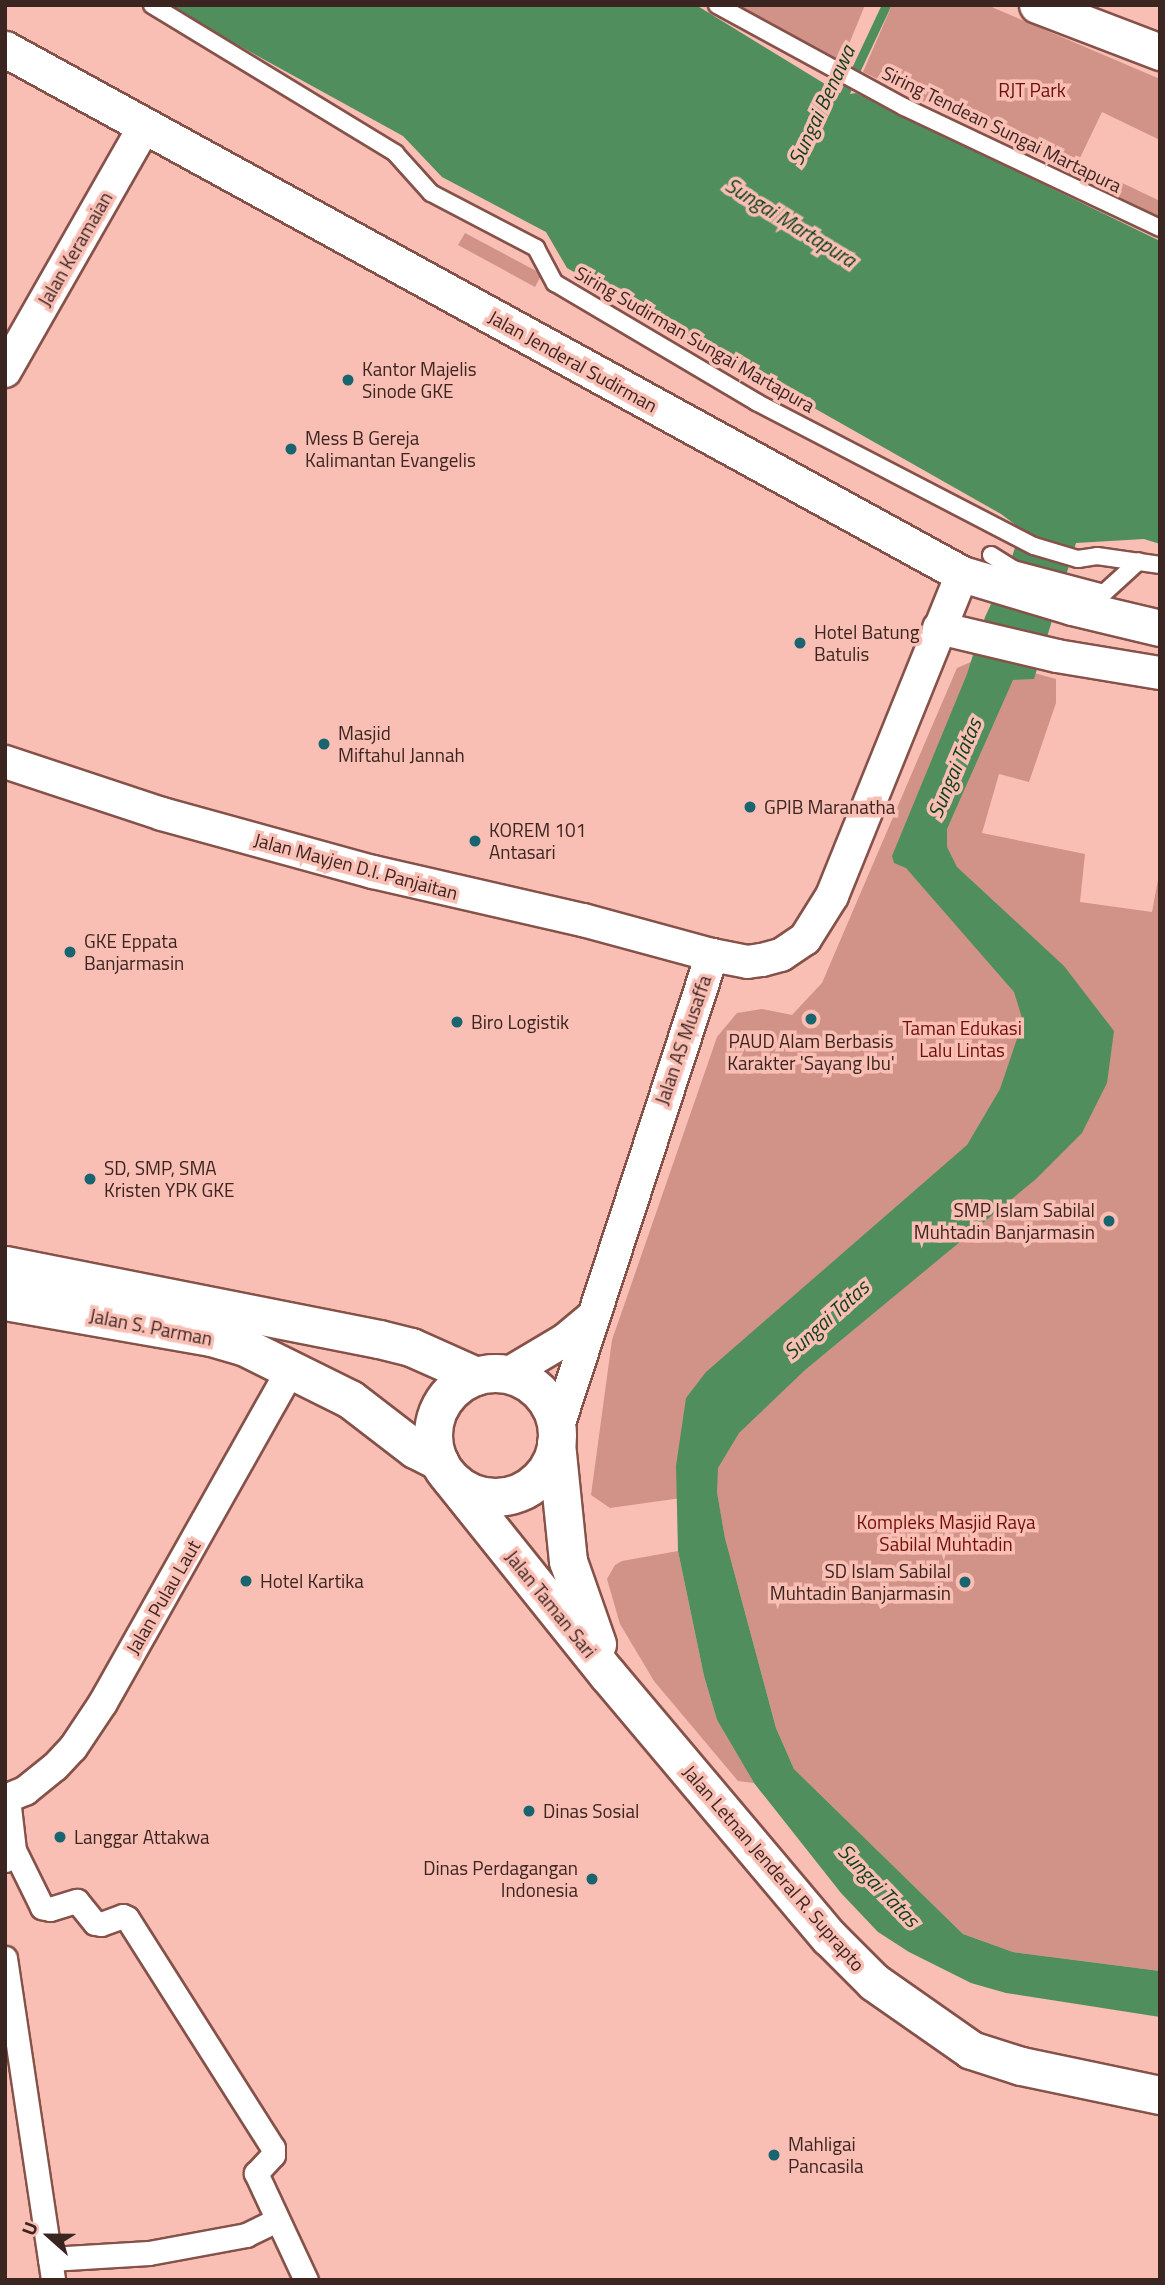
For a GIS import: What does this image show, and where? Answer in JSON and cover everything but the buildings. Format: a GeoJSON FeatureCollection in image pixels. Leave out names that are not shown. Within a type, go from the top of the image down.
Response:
{"type":"FeatureCollection","features":[{"type":"Feature","properties":{"kind":"highway","name":"Jalan S. Parman"},"geometry":{"type":"LineString","coordinates":[[5,1265],[264,1315],[411,1347],[491,1375]]}},
{"type":"Feature","properties":{"kind":"highway","name":"Jalan S. Parman"},"geometry":{"type":"LineString","coordinates":[[5,1301],[211,1337],[243,1346],[291,1369]]}},
{"type":"Feature","properties":{"kind":"highway","name":"Jalan Taman Sari"},"geometry":{"type":"LineString","coordinates":[[291,1369],[350,1399],[444,1470],[608,1675]]}},
{"type":"Feature","properties":{"kind":"highway"},"geometry":{"type":"LineString","coordinates":[[491,1375],[518,1377],[536,1389],[549,1405],[556,1437],[545,1471],[523,1491],[504,1497],[484,1497],[466,1490],[444,1470],[434,1432],[442,1402],[457,1386],[491,1375]]}},
{"type":"Feature","properties":{"kind":"highway","name":"Jalan Taman Sari"},"geometry":{"type":"LineString","coordinates":[[556,1437],[568,1562],[608,1675]]}},
{"type":"Feature","properties":{"kind":"highway","name":"Jalan Letnan Jenderal R. Suprapto"},"geometry":{"type":"LineString","coordinates":[[608,1675],[829,1937],[900,2003],[971,2050],[1021,2066],[1160,2095]]}},
{"type":"Feature","properties":{"kind":"main road"},"geometry":{"type":"LineString","coordinates":[[1037,5],[1160,52]]}},
{"type":"Feature","properties":{"kind":"main road","name":"Jalan Jenderal Sudirman"},"geometry":{"type":"LineString","coordinates":[[5,49],[979,570],[1074,596],[1160,628]]}},
{"type":"Feature","properties":{"kind":"main road","name":"Jalan Keramaian"},"geometry":{"type":"LineString","coordinates":[[5,371],[145,126]]}},
{"type":"Feature","properties":{"kind":"main road","name":"Jalan AS Musaffa"},"geometry":{"type":"LineString","coordinates":[[556,1437],[591,1318],[712,955],[747,962],[762,960],[781,955],[806,939],[832,896],[895,746],[939,628],[979,570]]}},
{"type":"Feature","properties":{"kind":"main road"},"geometry":{"type":"LineString","coordinates":[[939,628],[1057,656],[1160,673]]}},
{"type":"Feature","properties":{"kind":"main road","name":"Jalan Mayjen D.I. Panjaitan"},"geometry":{"type":"LineString","coordinates":[[5,762],[162,814],[340,863],[464,895],[583,920],[712,955]]}},
{"type":"Feature","properties":{"kind":"main road"},"geometry":{"type":"LineString","coordinates":[[491,1375],[565,1340],[591,1318]]}},
{"type":"Feature","properties":{"kind":"street","name":"Siring Sudirman Sungai Martapura"},"geometry":{"type":"LineString","coordinates":[[152,5],[395,153],[431,193],[536,248],[555,283],[756,402],[1034,546],[1078,559],[1097,556],[1139,561]]}},
{"type":"Feature","properties":{"kind":"street","name":"Siring Tendean Sungai Martapura"},"geometry":{"type":"LineString","coordinates":[[717,5],[904,107],[1160,228]]}},
{"type":"Feature","properties":{"kind":"street"},"geometry":{"type":"LineString","coordinates":[[1074,596],[1104,593],[1139,561],[1160,565]]}},
{"type":"Feature","properties":{"kind":"street","name":"Jalan Pulau Laut"},"geometry":{"type":"LineString","coordinates":[[7,1798],[25,1791],[55,1767],[73,1748],[103,1703],[291,1369]]}},
{"type":"Feature","properties":{"kind":"street"},"geometry":{"type":"LineString","coordinates":[[7,1798],[10,1855],[42,1907],[50,1909],[77,1901],[95,1923],[101,1924],[123,1916],[127,1918],[273,2148],[273,2155],[256,2173],[306,2280]]}},
{"type":"Feature","properties":{"kind":"street"},"geometry":{"type":"LineString","coordinates":[[5,1958],[52,2269],[246,2235],[277,2220]]}},
{"type":"Feature","properties":{"kind":"green space"},"geometry":{"type":"Polygon","coordinates":[[[737,5],[865,5],[842,61],[737,5]]]}},
{"type":"Feature","properties":{"kind":"green space","name":"RJT Park"},"geometry":{"type":"Polygon","coordinates":[[[892,5],[987,5],[1160,79],[1160,140],[1102,112],[1078,162],[1160,201],[1160,217],[863,72],[892,5]]]}},
{"type":"Feature","properties":{"kind":"green space"},"geometry":{"type":"Polygon","coordinates":[[[465,233],[542,274],[535,287],[458,245],[465,233]]]}},
{"type":"Feature","properties":{"kind":"green space"},"geometry":{"type":"Polygon","coordinates":[[[980,658],[1056,679],[1056,703],[1029,782],[999,774],[982,833],[1085,854],[1080,902],[1152,912],[1160,869],[1160,1971],[1013,1952],[963,1934],[794,1769],[776,1728],[725,1538],[717,1493],[610,1508],[591,1495],[612,1340],[717,1037],[737,1013],[762,1009],[792,1015],[822,983],[957,668],[980,658]]]}},
{"type":"Feature","properties":{"kind":"green space"},"geometry":{"type":"Polygon","coordinates":[[[678,1551],[704,1676],[717,1720],[754,1783],[738,1781],[654,1681],[620,1624],[607,1579],[615,1565],[622,1561],[678,1551]]]}},
{"type":"Feature","properties":{"kind":"water"},"geometry":{"type":"Polygon","coordinates":[[[165,5],[696,5],[843,95],[856,93],[1160,241],[1160,544],[1144,539],[1076,543],[1034,679],[1013,680],[947,829],[947,847],[957,867],[1064,966],[1114,1031],[1107,1083],[1082,1133],[1036,1179],[805,1370],[739,1433],[718,1468],[717,1492],[725,1538],[776,1728],[794,1769],[963,1934],[1013,1952],[1160,1971],[1160,2017],[1006,1993],[971,1983],[909,1952],[878,1932],[841,1893],[754,1783],[717,1720],[704,1676],[678,1551],[676,1466],[686,1398],[706,1372],[967,1145],[1000,1089],[1023,1021],[1014,992],[906,868],[894,863],[892,856],[967,674],[985,617],[1010,563],[1021,529],[1001,514],[567,268],[546,232],[442,177],[403,136],[165,5]]]}},
{"type":"Feature","properties":{"kind":"waterway","name":"Sungai Benawa"},"geometry":{"type":"LineString","coordinates":[[839,105],[886,5]]}},
{"type":"Feature","properties":{"kind":"place","name":"Kantor Majelis Sinode GKE"},"geometry":{"type":"Point","coordinates":[348,380]}},
{"type":"Feature","properties":{"kind":"place","name":"Mess B Gereja Kalimantan Evangelis"},"geometry":{"type":"Point","coordinates":[291,449]}},
{"type":"Feature","properties":{"kind":"place","name":"Hotel Batung Batulis"},"geometry":{"type":"Point","coordinates":[800,643]}},
{"type":"Feature","properties":{"kind":"place","name":"Masjid Miftahul Jannah"},"geometry":{"type":"Point","coordinates":[324,744]}},
{"type":"Feature","properties":{"kind":"place","name":"GPIB Maranatha"},"geometry":{"type":"Point","coordinates":[750,807]}},
{"type":"Feature","properties":{"kind":"place","name":"KOREM 101 Antasari"},"geometry":{"type":"Point","coordinates":[475,841]}},
{"type":"Feature","properties":{"kind":"place","name":"GKE Eppata Banjarmasin"},"geometry":{"type":"Point","coordinates":[70,952]}},
{"type":"Feature","properties":{"kind":"place","name":"PAUD Alam Berbasis Karakter 'Sayang Ibu'"},"geometry":{"type":"Point","coordinates":[811,1019]}},
{"type":"Feature","properties":{"kind":"place","name":"Biro Logistik"},"geometry":{"type":"Point","coordinates":[457,1022]}},
{"type":"Feature","properties":{"kind":"place","name":"SD, SMP, SMA Kristen YPK GKE"},"geometry":{"type":"Point","coordinates":[90,1179]}},
{"type":"Feature","properties":{"kind":"place","name":"SMP Islam Sabilal Muhtadin Banjarmasin"},"geometry":{"type":"Point","coordinates":[1109,1221]}},
{"type":"Feature","properties":{"kind":"place","name":"Hotel Kartika"},"geometry":{"type":"Point","coordinates":[246,1581]}},
{"type":"Feature","properties":{"kind":"place","name":"SD Islam Sabilal Muhtadin Banjarmasin"},"geometry":{"type":"Point","coordinates":[965,1582]}},
{"type":"Feature","properties":{"kind":"place","name":"Dinas Sosial"},"geometry":{"type":"Point","coordinates":[529,1811]}},
{"type":"Feature","properties":{"kind":"place","name":"Langgar Attakwa"},"geometry":{"type":"Point","coordinates":[60,1837]}},
{"type":"Feature","properties":{"kind":"place","name":"Dinas Perdagangan Indonesia"},"geometry":{"type":"Point","coordinates":[592,1879]}},
{"type":"Feature","properties":{"kind":"place","name":"Mahligai Pancasila"},"geometry":{"type":"Point","coordinates":[774,2155]}},
{"type":"Feature","properties":{"kind":"water label","name":"Sungai Martapura"},"geometry":{"type":"Point","coordinates":[791,222]}},
{"type":"Feature","properties":{"kind":"water label","name":"Sungai Tatas"},"geometry":{"type":"Point","coordinates":[954,768]}},
{"type":"Feature","properties":{"kind":"water label","name":"Sungai Tatas"},"geometry":{"type":"Point","coordinates":[826,1319]}},
{"type":"Feature","properties":{"kind":"water label","name":"Sungai Tatas"},"geometry":{"type":"Point","coordinates":[879,1885]}},
{"type":"Feature","properties":{"kind":"park label","name":"Taman Edukasi Lalu Lintas"},"geometry":{"type":"Point","coordinates":[962,1039]}},
{"type":"Feature","properties":{"kind":"park label","name":"Kompleks Masjid Raya Sabilal Muhtadin"},"geometry":{"type":"Point","coordinates":[946,1533]}}]}
